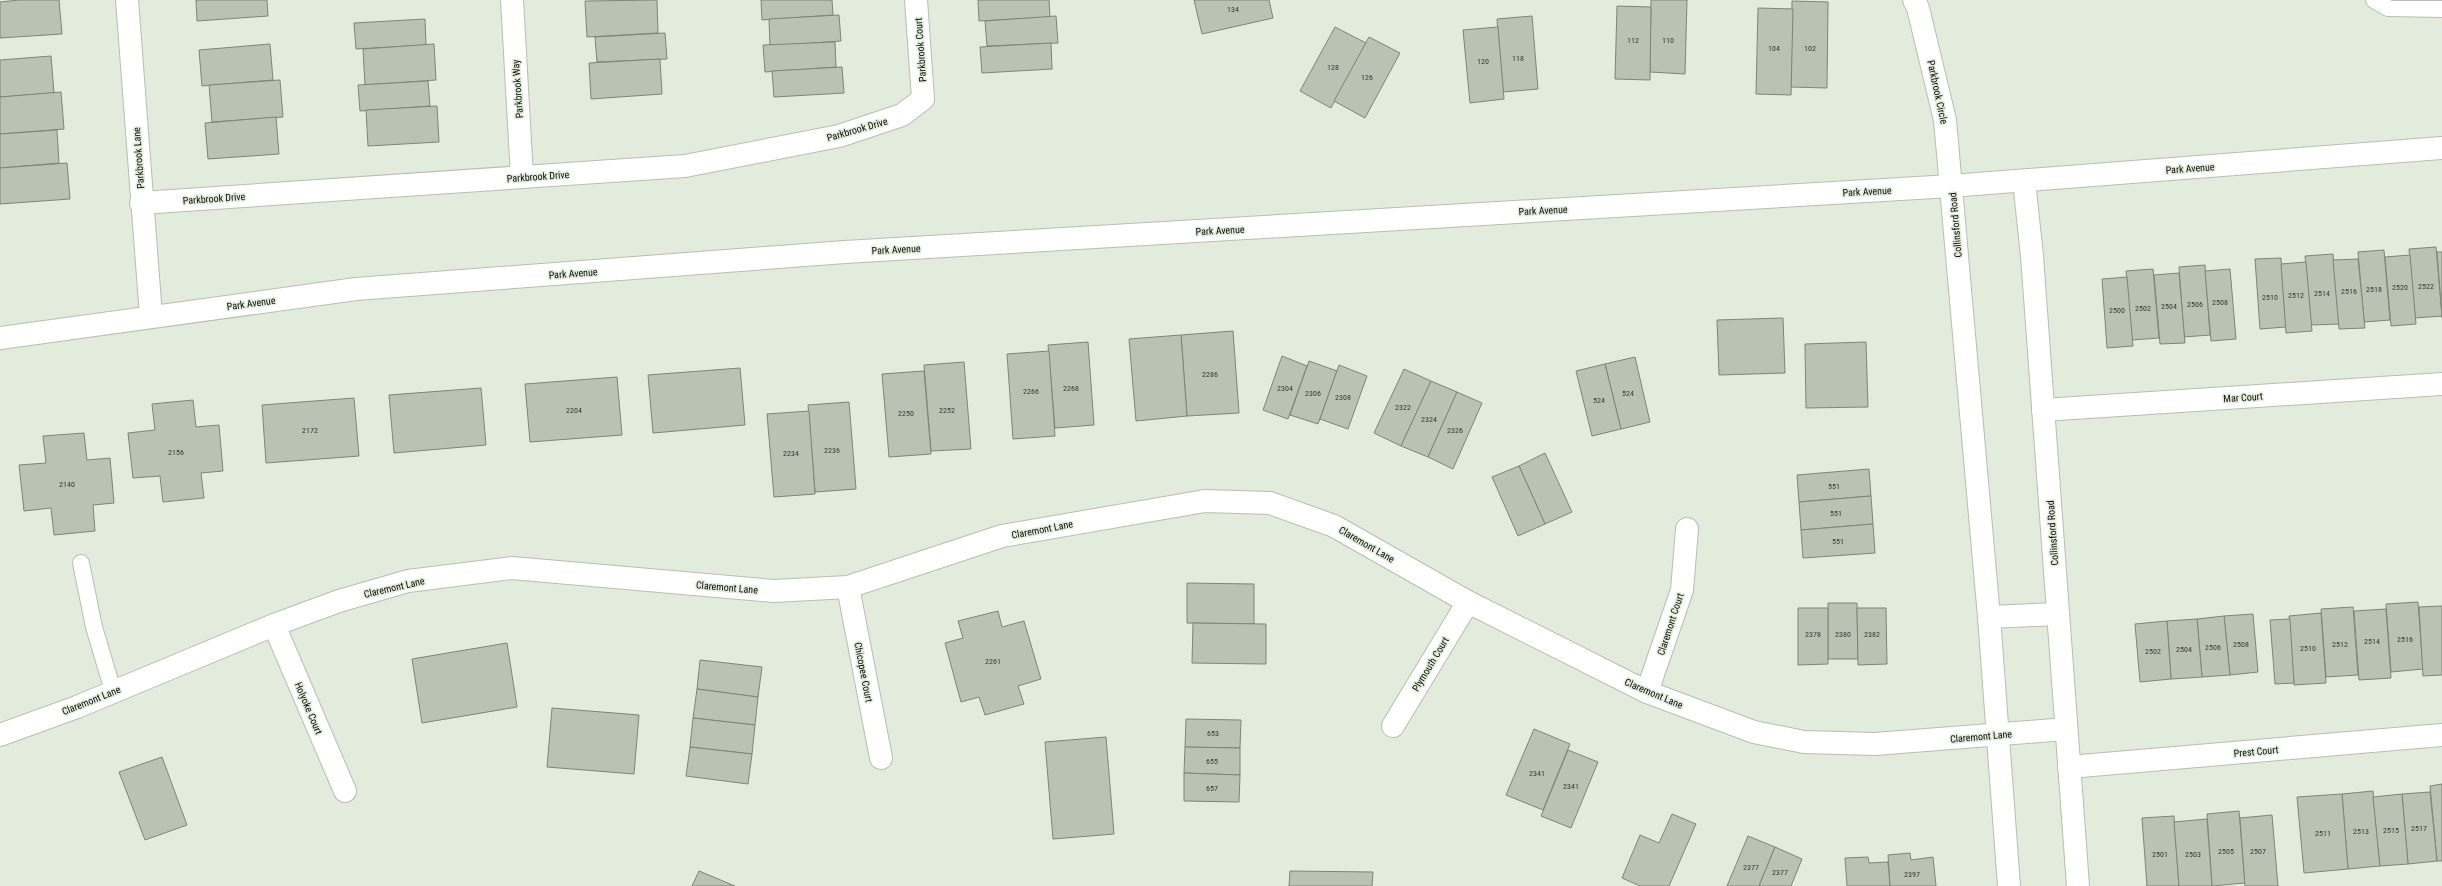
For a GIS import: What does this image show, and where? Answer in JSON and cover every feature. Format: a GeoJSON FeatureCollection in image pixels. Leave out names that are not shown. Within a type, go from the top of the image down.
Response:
{"type":"FeatureCollection","features":[{"type":"Feature","properties":{"kind":"street","name":"Parkbrook Lane"},"geometry":{"type":"LineString","coordinates":[[127,0],[141,203],[151,316]]}},
{"type":"Feature","properties":{"kind":"street","name":"Parkbrook Way"},"geometry":{"type":"LineString","coordinates":[[512,0],[522,177]]}},
{"type":"Feature","properties":{"kind":"street","name":"Parkbrook Court"},"geometry":{"type":"LineString","coordinates":[[916,0],[923,99]]}},
{"type":"Feature","properties":{"kind":"street","name":"Parkbrook Circle"},"geometry":{"type":"LineString","coordinates":[[1914,0],[1944,110],[1951,186]]}},
{"type":"Feature","properties":{"kind":"street","name":"Parkbrook Drive"},"geometry":{"type":"LineString","coordinates":[[141,203],[693,165],[839,136],[902,115],[923,99]]}},
{"type":"Feature","properties":{"kind":"street","name":"Park Avenue"},"geometry":{"type":"LineString","coordinates":[[0,338],[151,316],[356,289],[829,254],[1951,186],[2442,148]]}},
{"type":"Feature","properties":{"kind":"street","name":"Collinsford Road"},"geometry":{"type":"LineString","coordinates":[[2024,181],[2032,256],[2078,886]]}},
{"type":"Feature","properties":{"kind":"street","name":"Collinsford Road"},"geometry":{"type":"LineString","coordinates":[[1951,186],[1989,617],[2009,886]]}},
{"type":"Feature","properties":{"kind":"street","name":"Mar Court"},"geometry":{"type":"LineString","coordinates":[[2043,410],[2442,384]]}},
{"type":"Feature","properties":{"kind":"street","name":"Claremont Lane"},"geometry":{"type":"LineString","coordinates":[[0,735],[113,691],[274,625],[339,601],[408,581],[512,568],[774,591],[848,587],[1002,536],[1205,501],[1270,503],[1334,526],[1468,602],[1647,692],[1754,732],[1804,742],[1875,744],[2066,728]]}},
{"type":"Feature","properties":{"kind":"street","name":"Claremont Court"},"geometry":{"type":"LineString","coordinates":[[1647,692],[1682,590],[1687,529]]}},
{"type":"Feature","properties":{"kind":"street","name":"Chicopee Court"},"geometry":{"type":"LineString","coordinates":[[848,587],[881,758]]}},
{"type":"Feature","properties":{"kind":"street","name":"Plymouth Court"},"geometry":{"type":"LineString","coordinates":[[1393,726],[1468,602]]}},
{"type":"Feature","properties":{"kind":"street"},"geometry":{"type":"LineString","coordinates":[[1989,617],[2058,614]]}},
{"type":"Feature","properties":{"kind":"street","name":"Holyoke Court"},"geometry":{"type":"LineString","coordinates":[[274,625],[345,791]]}},
{"type":"Feature","properties":{"kind":"street","name":"Prest Court"},"geometry":{"type":"LineString","coordinates":[[2069,767],[2442,735]]}},
{"type":"Feature","properties":{"kind":"lane"},"geometry":{"type":"LineString","coordinates":[[2374,0],[2388,8],[2442,9]]}},
{"type":"Feature","properties":{"kind":"lane"},"geometry":{"type":"LineString","coordinates":[[81,563],[94,627],[113,691]]}},
{"type":"Feature","properties":{"kind":"building"},"geometry":{"type":"Polygon","coordinates":[[[19,0],[59,0],[62,34],[0,38],[0,2],[19,0]]]}},
{"type":"Feature","properties":{"kind":"building"},"geometry":{"type":"Polygon","coordinates":[[[196,0],[267,0],[268,16],[197,21],[196,0]]]}},
{"type":"Feature","properties":{"kind":"building"},"geometry":{"type":"Polygon","coordinates":[[[657,0],[658,33],[587,37],[585,1],[657,0]]]}},
{"type":"Feature","properties":{"kind":"building"},"geometry":{"type":"Polygon","coordinates":[[[761,0],[832,0],[833,15],[762,20],[761,0]]]}},
{"type":"Feature","properties":{"kind":"building"},"geometry":{"type":"Polygon","coordinates":[[[978,0],[1049,0],[1050,17],[979,21],[978,0]]]}},
{"type":"Feature","properties":{"kind":"building"},"geometry":{"type":"Polygon","coordinates":[[[1194,0],[1269,0],[1273,18],[1202,34],[1194,0]]]}},
{"type":"Feature","properties":{"kind":"building"},"geometry":{"type":"Polygon","coordinates":[[[1651,0],[1687,0],[1685,74],[1650,72],[1651,0]]]}},
{"type":"Feature","properties":{"kind":"building"},"geometry":{"type":"Polygon","coordinates":[[[1792,1],[1828,2],[1827,88],[1791,87],[1792,1]]]}},
{"type":"Feature","properties":{"kind":"building"},"geometry":{"type":"Polygon","coordinates":[[[1617,6],[1651,7],[1650,80],[1615,79],[1617,6]]]}},
{"type":"Feature","properties":{"kind":"building"},"geometry":{"type":"Polygon","coordinates":[[[1758,8],[1793,9],[1791,95],[1756,94],[1758,8]]]}},
{"type":"Feature","properties":{"kind":"building"},"geometry":{"type":"Polygon","coordinates":[[[839,15],[841,41],[770,46],[769,19],[839,15]]]}},
{"type":"Feature","properties":{"kind":"building"},"geometry":{"type":"Polygon","coordinates":[[[1056,16],[1058,43],[987,46],[985,21],[1056,16]]]}},
{"type":"Feature","properties":{"kind":"building"},"geometry":{"type":"Polygon","coordinates":[[[1532,16],[1538,89],[1503,92],[1497,19],[1532,16]]]}},
{"type":"Feature","properties":{"kind":"building"},"geometry":{"type":"Polygon","coordinates":[[[425,19],[426,45],[356,49],[354,23],[425,19]]]}},
{"type":"Feature","properties":{"kind":"building"},"geometry":{"type":"Polygon","coordinates":[[[1335,27],[1366,43],[1331,108],[1300,91],[1335,27]]]}},
{"type":"Feature","properties":{"kind":"building"},"geometry":{"type":"Polygon","coordinates":[[[1498,27],[1504,99],[1470,103],[1463,30],[1498,27]]]}},
{"type":"Feature","properties":{"kind":"building"},"geometry":{"type":"Polygon","coordinates":[[[665,33],[667,59],[597,62],[595,37],[665,33]]]}},
{"type":"Feature","properties":{"kind":"building"},"geometry":{"type":"Polygon","coordinates":[[[1369,37],[1400,53],[1365,118],[1334,101],[1369,37]]]}},
{"type":"Feature","properties":{"kind":"building"},"geometry":{"type":"Polygon","coordinates":[[[835,42],[836,67],[765,72],[763,45],[835,42]]]}},
{"type":"Feature","properties":{"kind":"building"},"geometry":{"type":"Polygon","coordinates":[[[1051,43],[1052,69],[982,73],[980,47],[1051,43]]]}},
{"type":"Feature","properties":{"kind":"building"},"geometry":{"type":"Polygon","coordinates":[[[270,44],[273,80],[202,86],[199,50],[270,44]]]}},
{"type":"Feature","properties":{"kind":"building"},"geometry":{"type":"Polygon","coordinates":[[[434,44],[436,80],[365,85],[363,49],[434,44]]]}},
{"type":"Feature","properties":{"kind":"building"},"geometry":{"type":"Polygon","coordinates":[[[51,56],[54,93],[0,97],[0,60],[51,56]]]}},
{"type":"Feature","properties":{"kind":"building"},"geometry":{"type":"Polygon","coordinates":[[[660,59],[662,94],[591,99],[589,63],[660,59]]]}},
{"type":"Feature","properties":{"kind":"building"},"geometry":{"type":"Polygon","coordinates":[[[842,67],[844,93],[774,97],[772,71],[842,67]]]}},
{"type":"Feature","properties":{"kind":"building"},"geometry":{"type":"Polygon","coordinates":[[[280,80],[283,117],[212,122],[209,85],[280,80]]]}},
{"type":"Feature","properties":{"kind":"building"},"geometry":{"type":"Polygon","coordinates":[[[428,81],[430,106],[360,111],[358,85],[428,81]]]}},
{"type":"Feature","properties":{"kind":"building"},"geometry":{"type":"Polygon","coordinates":[[[61,92],[64,129],[0,134],[0,97],[61,92]]]}},
{"type":"Feature","properties":{"kind":"building"},"geometry":{"type":"Polygon","coordinates":[[[437,106],[439,142],[368,146],[366,110],[437,106]]]}},
{"type":"Feature","properties":{"kind":"building"},"geometry":{"type":"Polygon","coordinates":[[[276,117],[279,154],[208,159],[205,123],[276,117]]]}},
{"type":"Feature","properties":{"kind":"building"},"geometry":{"type":"Polygon","coordinates":[[[57,130],[59,163],[0,168],[0,134],[57,130]]]}},
{"type":"Feature","properties":{"kind":"building"},"geometry":{"type":"Polygon","coordinates":[[[67,163],[70,199],[0,204],[0,168],[67,163]]]}},
{"type":"Feature","properties":{"kind":"building"},"geometry":{"type":"Polygon","coordinates":[[[2436,247],[2442,316],[2415,318],[2409,249],[2436,247]]]}},
{"type":"Feature","properties":{"kind":"building"},"geometry":{"type":"Polygon","coordinates":[[[2384,250],[2390,320],[2364,322],[2358,252],[2384,250]]]}},
{"type":"Feature","properties":{"kind":"building"},"geometry":{"type":"Polygon","coordinates":[[[2437,252],[2442,252],[2442,316],[2437,252]]]}},
{"type":"Feature","properties":{"kind":"building"},"geometry":{"type":"Polygon","coordinates":[[[2333,254],[2339,324],[2311,325],[2305,256],[2333,254]]]}},
{"type":"Feature","properties":{"kind":"building"},"geometry":{"type":"Polygon","coordinates":[[[2410,255],[2416,324],[2391,326],[2385,257],[2410,255]]]}},
{"type":"Feature","properties":{"kind":"building"},"geometry":{"type":"Polygon","coordinates":[[[2281,258],[2286,327],[2260,329],[2255,259],[2281,258]]]}},
{"type":"Feature","properties":{"kind":"building"},"geometry":{"type":"Polygon","coordinates":[[[2358,259],[2365,328],[2339,329],[2333,260],[2358,259]]]}},
{"type":"Feature","properties":{"kind":"building"},"geometry":{"type":"Polygon","coordinates":[[[2306,262],[2312,331],[2286,333],[2281,264],[2306,262]]]}},
{"type":"Feature","properties":{"kind":"building"},"geometry":{"type":"Polygon","coordinates":[[[2205,265],[2210,335],[2184,337],[2179,267],[2205,265]]]}},
{"type":"Feature","properties":{"kind":"building"},"geometry":{"type":"Polygon","coordinates":[[[2153,269],[2159,338],[2132,340],[2126,271],[2153,269]]]}},
{"type":"Feature","properties":{"kind":"building"},"geometry":{"type":"Polygon","coordinates":[[[2230,269],[2236,339],[2211,341],[2205,271],[2230,269]]]}},
{"type":"Feature","properties":{"kind":"building"},"geometry":{"type":"Polygon","coordinates":[[[2179,273],[2185,343],[2160,344],[2154,275],[2179,273]]]}},
{"type":"Feature","properties":{"kind":"building"},"geometry":{"type":"Polygon","coordinates":[[[2127,277],[2133,346],[2107,348],[2102,279],[2127,277]]]}},
{"type":"Feature","properties":{"kind":"building"},"geometry":{"type":"Polygon","coordinates":[[[1783,318],[1785,373],[1719,375],[1717,320],[1783,318]]]}},
{"type":"Feature","properties":{"kind":"building"},"geometry":{"type":"Polygon","coordinates":[[[1233,331],[1239,413],[1187,416],[1181,335],[1233,331]]]}},
{"type":"Feature","properties":{"kind":"building"},"geometry":{"type":"Polygon","coordinates":[[[1181,335],[1187,416],[1136,421],[1129,339],[1181,335]]]}},
{"type":"Feature","properties":{"kind":"building"},"geometry":{"type":"Polygon","coordinates":[[[1088,342],[1094,425],[1055,428],[1048,345],[1088,342]]]}},
{"type":"Feature","properties":{"kind":"building"},"geometry":{"type":"Polygon","coordinates":[[[1866,342],[1868,407],[1806,408],[1805,344],[1866,342]]]}},
{"type":"Feature","properties":{"kind":"building"},"geometry":{"type":"Polygon","coordinates":[[[1049,351],[1055,436],[1013,439],[1007,354],[1049,351]]]}},
{"type":"Feature","properties":{"kind":"building"},"geometry":{"type":"Polygon","coordinates":[[[1282,356],[1307,366],[1288,419],[1263,410],[1282,356]]]}},
{"type":"Feature","properties":{"kind":"building"},"geometry":{"type":"Polygon","coordinates":[[[1635,357],[1650,422],[1621,429],[1605,364],[1635,357]]]}},
{"type":"Feature","properties":{"kind":"building"},"geometry":{"type":"Polygon","coordinates":[[[1309,361],[1337,371],[1318,424],[1290,415],[1309,361]]]}},
{"type":"Feature","properties":{"kind":"building"},"geometry":{"type":"Polygon","coordinates":[[[964,362],[971,449],[931,451],[924,365],[964,362]]]}},
{"type":"Feature","properties":{"kind":"building"},"geometry":{"type":"Polygon","coordinates":[[[1605,364],[1621,429],[1592,436],[1576,371],[1605,364]]]}},
{"type":"Feature","properties":{"kind":"building"},"geometry":{"type":"Polygon","coordinates":[[[1339,365],[1367,376],[1348,429],[1320,419],[1339,365]]]}},
{"type":"Feature","properties":{"kind":"building"},"geometry":{"type":"Polygon","coordinates":[[[740,368],[745,425],[653,433],[648,375],[740,368]]]}},
{"type":"Feature","properties":{"kind":"building"},"geometry":{"type":"Polygon","coordinates":[[[1404,369],[1431,381],[1401,446],[1374,433],[1404,369]]]}},
{"type":"Feature","properties":{"kind":"building"},"geometry":{"type":"Polygon","coordinates":[[[924,371],[931,454],[889,457],[882,374],[924,371]]]}},
{"type":"Feature","properties":{"kind":"building"},"geometry":{"type":"Polygon","coordinates":[[[617,377],[622,435],[530,442],[525,384],[617,377]]]}},
{"type":"Feature","properties":{"kind":"building"},"geometry":{"type":"Polygon","coordinates":[[[1431,381],[1457,392],[1428,457],[1401,446],[1431,381]]]}},
{"type":"Feature","properties":{"kind":"building"},"geometry":{"type":"Polygon","coordinates":[[[481,388],[486,445],[394,453],[389,395],[481,388]]]}},
{"type":"Feature","properties":{"kind":"building"},"geometry":{"type":"Polygon","coordinates":[[[1457,392],[1482,403],[1453,469],[1428,457],[1457,392]]]}},
{"type":"Feature","properties":{"kind":"building"},"geometry":{"type":"Polygon","coordinates":[[[354,398],[359,456],[266,463],[262,405],[354,398]]]}},
{"type":"Feature","properties":{"kind":"building"},"geometry":{"type":"Polygon","coordinates":[[[193,400],[196,427],[219,425],[223,471],[201,473],[204,498],[163,502],[160,476],[133,478],[128,433],[155,430],[152,404],[193,400]]]}},
{"type":"Feature","properties":{"kind":"building"},"geometry":{"type":"Polygon","coordinates":[[[849,402],[856,489],[815,492],[808,405],[849,402]]]}},
{"type":"Feature","properties":{"kind":"building"},"geometry":{"type":"Polygon","coordinates":[[[809,411],[815,494],[774,497],[767,414],[809,411]]]}},
{"type":"Feature","properties":{"kind":"building"},"geometry":{"type":"Polygon","coordinates":[[[84,433],[87,460],[110,458],[114,503],[93,505],[95,531],[54,535],[51,508],[24,511],[19,465],[46,463],[43,436],[84,433]]]}},
{"type":"Feature","properties":{"kind":"building"},"geometry":{"type":"Polygon","coordinates":[[[1545,453],[1572,512],[1545,524],[1519,466],[1545,453]]]}},
{"type":"Feature","properties":{"kind":"building"},"geometry":{"type":"Polygon","coordinates":[[[1519,466],[1545,524],[1518,536],[1492,477],[1519,466]]]}},
{"type":"Feature","properties":{"kind":"building"},"geometry":{"type":"Polygon","coordinates":[[[1869,469],[1871,496],[1799,502],[1797,475],[1869,469]]]}},
{"type":"Feature","properties":{"kind":"building"},"geometry":{"type":"Polygon","coordinates":[[[1871,496],[1873,524],[1801,530],[1799,502],[1871,496]]]}},
{"type":"Feature","properties":{"kind":"building"},"geometry":{"type":"Polygon","coordinates":[[[1873,524],[1875,553],[1803,558],[1801,530],[1873,524]]]}},
{"type":"Feature","properties":{"kind":"building"},"geometry":{"type":"Polygon","coordinates":[[[1187,583],[1254,584],[1254,624],[1187,623],[1187,583]]]}},
{"type":"Feature","properties":{"kind":"building"},"geometry":{"type":"Polygon","coordinates":[[[2418,602],[2423,669],[2391,672],[2386,604],[2418,602]]]}},
{"type":"Feature","properties":{"kind":"building"},"geometry":{"type":"Polygon","coordinates":[[[1828,603],[1857,603],[1858,659],[1828,659],[1828,603]]]}},
{"type":"Feature","properties":{"kind":"building"},"geometry":{"type":"Polygon","coordinates":[[[2442,606],[2442,675],[2423,676],[2419,607],[2442,606]]]}},
{"type":"Feature","properties":{"kind":"building"},"geometry":{"type":"Polygon","coordinates":[[[2353,607],[2358,675],[2326,677],[2321,609],[2353,607]]]}},
{"type":"Feature","properties":{"kind":"building"},"geometry":{"type":"Polygon","coordinates":[[[1798,608],[1828,608],[1828,664],[1798,665],[1798,608]]]}},
{"type":"Feature","properties":{"kind":"building"},"geometry":{"type":"Polygon","coordinates":[[[1857,608],[1886,608],[1887,664],[1858,665],[1857,608]]]}},
{"type":"Feature","properties":{"kind":"building"},"geometry":{"type":"Polygon","coordinates":[[[2386,609],[2391,678],[2359,680],[2354,611],[2386,609]]]}},
{"type":"Feature","properties":{"kind":"building"},"geometry":{"type":"Polygon","coordinates":[[[998,611],[1002,627],[1024,621],[1041,679],[1018,686],[1024,704],[985,715],[979,697],[961,702],[945,643],[963,638],[958,621],[998,611]]]}},
{"type":"Feature","properties":{"kind":"building"},"geometry":{"type":"Polygon","coordinates":[[[2321,613],[2326,683],[2294,685],[2289,616],[2321,613]]]}},
{"type":"Feature","properties":{"kind":"building"},"geometry":{"type":"Polygon","coordinates":[[[2253,614],[2258,672],[2230,675],[2224,616],[2253,614]]]}},
{"type":"Feature","properties":{"kind":"building"},"geometry":{"type":"Polygon","coordinates":[[[2224,616],[2230,675],[2202,677],[2197,619],[2224,616]]]}},
{"type":"Feature","properties":{"kind":"building"},"geometry":{"type":"Polygon","coordinates":[[[2197,619],[2202,677],[2171,679],[2167,621],[2197,619]]]}},
{"type":"Feature","properties":{"kind":"building"},"geometry":{"type":"Polygon","coordinates":[[[2290,619],[2294,683],[2275,684],[2270,620],[2290,619]]]}},
{"type":"Feature","properties":{"kind":"building"},"geometry":{"type":"Polygon","coordinates":[[[2167,621],[2171,679],[2140,682],[2135,624],[2167,621]]]}},
{"type":"Feature","properties":{"kind":"building"},"geometry":{"type":"Polygon","coordinates":[[[1193,623],[1266,624],[1266,664],[1192,663],[1193,623]]]}},
{"type":"Feature","properties":{"kind":"building"},"geometry":{"type":"Polygon","coordinates":[[[507,643],[517,707],[422,723],[412,659],[507,643]]]}},
{"type":"Feature","properties":{"kind":"building"},"geometry":{"type":"Polygon","coordinates":[[[700,660],[762,667],[758,697],[697,689],[700,660]]]}},
{"type":"Feature","properties":{"kind":"building"},"geometry":{"type":"Polygon","coordinates":[[[697,689],[758,697],[755,725],[693,718],[697,689]]]}},
{"type":"Feature","properties":{"kind":"building"},"geometry":{"type":"Polygon","coordinates":[[[552,708],[639,715],[634,774],[547,767],[552,708]]]}},
{"type":"Feature","properties":{"kind":"building"},"geometry":{"type":"Polygon","coordinates":[[[693,718],[755,725],[752,754],[690,747],[693,718]]]}},
{"type":"Feature","properties":{"kind":"building"},"geometry":{"type":"Polygon","coordinates":[[[1186,719],[1241,720],[1240,748],[1185,747],[1186,719]]]}},
{"type":"Feature","properties":{"kind":"building"},"geometry":{"type":"Polygon","coordinates":[[[1534,729],[1570,744],[1543,810],[1506,795],[1534,729]]]}},
{"type":"Feature","properties":{"kind":"building"},"geometry":{"type":"Polygon","coordinates":[[[1106,737],[1114,834],[1053,839],[1045,742],[1106,737]]]}},
{"type":"Feature","properties":{"kind":"building"},"geometry":{"type":"Polygon","coordinates":[[[690,747],[752,754],[748,784],[686,776],[690,747]]]}},
{"type":"Feature","properties":{"kind":"building"},"geometry":{"type":"Polygon","coordinates":[[[1185,747],[1240,748],[1240,775],[1184,773],[1185,747]]]}},
{"type":"Feature","properties":{"kind":"building"},"geometry":{"type":"Polygon","coordinates":[[[1568,750],[1598,762],[1571,828],[1541,816],[1568,750]]]}},
{"type":"Feature","properties":{"kind":"building"},"geometry":{"type":"Polygon","coordinates":[[[162,757],[187,825],[145,840],[119,772],[162,757]]]}},
{"type":"Feature","properties":{"kind":"building"},"geometry":{"type":"Polygon","coordinates":[[[1184,773],[1240,775],[1239,802],[1184,801],[1184,773]]]}},
{"type":"Feature","properties":{"kind":"building"},"geometry":{"type":"Polygon","coordinates":[[[2442,784],[2442,861],[2437,861],[2430,786],[2442,784]]]}},
{"type":"Feature","properties":{"kind":"building"},"geometry":{"type":"Polygon","coordinates":[[[2373,791],[2380,866],[2348,869],[2342,794],[2373,791]]]}},
{"type":"Feature","properties":{"kind":"building"},"geometry":{"type":"Polygon","coordinates":[[[2430,792],[2437,861],[2408,864],[2402,794],[2430,792]]]}},
{"type":"Feature","properties":{"kind":"building"},"geometry":{"type":"Polygon","coordinates":[[[2342,794],[2348,869],[2304,873],[2297,797],[2342,794]]]}},
{"type":"Feature","properties":{"kind":"building"},"geometry":{"type":"Polygon","coordinates":[[[2402,794],[2408,864],[2380,866],[2373,797],[2402,794]]]}},
{"type":"Feature","properties":{"kind":"building"},"geometry":{"type":"Polygon","coordinates":[[[2239,811],[2245,883],[2212,886],[2207,814],[2239,811]]]}},
{"type":"Feature","properties":{"kind":"building"},"geometry":{"type":"Polygon","coordinates":[[[1672,814],[1696,824],[1669,886],[1640,886],[1622,878],[1640,835],[1659,843],[1672,814]]]}},
{"type":"Feature","properties":{"kind":"building"},"geometry":{"type":"Polygon","coordinates":[[[2272,815],[2278,886],[2245,886],[2240,818],[2272,815]]]}},
{"type":"Feature","properties":{"kind":"building"},"geometry":{"type":"Polygon","coordinates":[[[2174,816],[2179,886],[2147,886],[2142,818],[2174,816]]]}},
{"type":"Feature","properties":{"kind":"building"},"geometry":{"type":"Polygon","coordinates":[[[2207,819],[2212,886],[2179,886],[2174,822],[2207,819]]]}},
{"type":"Feature","properties":{"kind":"building"},"geometry":{"type":"Polygon","coordinates":[[[1748,836],[1775,847],[1759,886],[1727,886],[1748,836]]]}},
{"type":"Feature","properties":{"kind":"building"},"geometry":{"type":"Polygon","coordinates":[[[1775,847],[1802,859],[1791,886],[1759,886],[1775,847]]]}},
{"type":"Feature","properties":{"kind":"building"},"geometry":{"type":"Polygon","coordinates":[[[1910,853],[1911,860],[1933,857],[1936,886],[1890,886],[1888,855],[1910,853]]]}},
{"type":"Feature","properties":{"kind":"building"},"geometry":{"type":"Polygon","coordinates":[[[1868,857],[1869,863],[1888,862],[1890,886],[1847,886],[1845,858],[1868,857]]]}},
{"type":"Feature","properties":{"kind":"building"},"geometry":{"type":"Polygon","coordinates":[[[699,871],[735,886],[692,886],[699,871]]]}},
{"type":"Feature","properties":{"kind":"building"},"geometry":{"type":"Polygon","coordinates":[[[1290,871],[1373,872],[1372,886],[1289,886],[1290,871]]]}}]}
